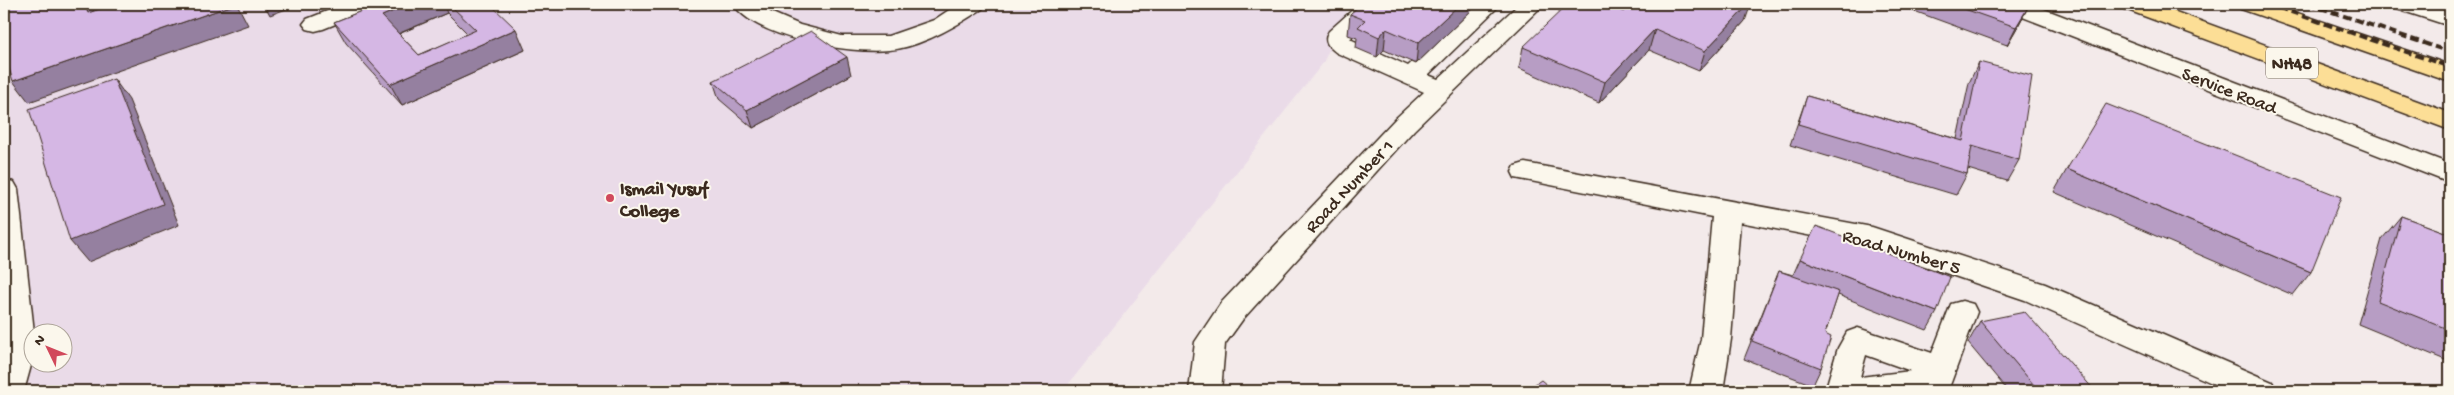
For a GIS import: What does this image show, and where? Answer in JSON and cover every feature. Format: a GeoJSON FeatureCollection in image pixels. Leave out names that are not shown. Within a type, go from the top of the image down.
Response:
{"type":"FeatureCollection","features":[{"type":"Feature","properties":{"kind":"highway","name":"NH48"},"geometry":{"type":"LineString","coordinates":[[2133,4],[2450,122]]}},
{"type":"Feature","properties":{"kind":"highway","name":"NH48"},"geometry":{"type":"LineString","coordinates":[[2249,4],[2450,74]]}},
{"type":"Feature","properties":{"kind":"street"},"geometry":{"type":"LineString","coordinates":[[315,24],[365,4]]}},
{"type":"Feature","properties":{"kind":"street"},"geometry":{"type":"LineString","coordinates":[[745,4],[762,17],[792,30],[842,43],[890,43],[942,25],[974,4]]}},
{"type":"Feature","properties":{"kind":"street"},"geometry":{"type":"LineString","coordinates":[[1373,4],[1338,36],[1338,42],[1441,90]]}},
{"type":"Feature","properties":{"kind":"street"},"geometry":{"type":"LineString","coordinates":[[1410,77],[1489,4]]}},
{"type":"Feature","properties":{"kind":"street","name":"Service Road"},"geometry":{"type":"LineString","coordinates":[[2010,4],[2450,174]]}},
{"type":"Feature","properties":{"kind":"street"},"geometry":{"type":"LineString","coordinates":[[2405,4],[2450,18]]}},
{"type":"Feature","properties":{"kind":"street","name":"Road Number 1"},"geometry":{"type":"LineString","coordinates":[[1205,391],[1210,342],[1232,311],[1405,124],[1529,5]]}},
{"type":"Feature","properties":{"kind":"street","name":"Road Number 5"},"geometry":{"type":"LineString","coordinates":[[1525,172],[1872,237],[2035,292],[2261,391]]}},
{"type":"Feature","properties":{"kind":"street"},"geometry":{"type":"LineString","coordinates":[[4,189],[22,349],[8,391]]}},
{"type":"Feature","properties":{"kind":"street"},"geometry":{"type":"LineString","coordinates":[[1707,391],[1706,387],[1716,339],[1720,272],[1727,210]]}},
{"type":"Feature","properties":{"kind":"street"},"geometry":{"type":"LineString","coordinates":[[1850,391],[1938,379],[1962,312]]}},
{"type":"Feature","properties":{"kind":"street"},"geometry":{"type":"LineString","coordinates":[[1841,391],[1853,348],[1858,340],[1942,369]]}},
{"type":"Feature","properties":{"kind":"shaded area","name":"Ismail Yusuf College"},"geometry":{"type":"Polygon","coordinates":[[[4,4],[1350,4],[1323,63],[1063,391],[4,391],[4,4]]]}},
{"type":"Feature","properties":{"kind":"building"},"geometry":{"type":"Polygon","coordinates":[[[4,4],[84,4],[88,13],[115,4],[236,4],[13,81],[4,53],[4,4]]]}},
{"type":"Feature","properties":{"kind":"building"},"geometry":{"type":"Polygon","coordinates":[[[379,4],[410,4],[382,16],[419,55],[476,30],[449,4],[490,4],[516,29],[390,84],[334,22],[379,4]]]}},
{"type":"Feature","properties":{"kind":"building"},"geometry":{"type":"Polygon","coordinates":[[[1361,4],[1460,4],[1418,43],[1386,29],[1379,37],[1358,27],[1365,20],[1350,14],[1361,4]]]}},
{"type":"Feature","properties":{"kind":"building"},"geometry":{"type":"Polygon","coordinates":[[[1568,4],[1604,4],[1624,12],[1632,4],[1749,4],[1705,51],[1655,29],[1605,82],[1523,47],[1568,4]]]}},
{"type":"Feature","properties":{"kind":"building"},"geometry":{"type":"Polygon","coordinates":[[[1950,4],[2012,4],[2027,9],[2016,27],[1950,4]]]}},
{"type":"Feature","properties":{"kind":"building"},"geometry":{"type":"Polygon","coordinates":[[[811,31],[847,57],[747,110],[713,81],[811,31]]]}},
{"type":"Feature","properties":{"kind":"building"},"geometry":{"type":"Polygon","coordinates":[[[1979,62],[2032,76],[2019,160],[1972,146],[1967,174],[1798,124],[1807,96],[1963,141],[1979,62]]]}},
{"type":"Feature","properties":{"kind":"building"},"geometry":{"type":"Polygon","coordinates":[[[114,79],[163,204],[70,241],[29,109],[114,79]]]}},
{"type":"Feature","properties":{"kind":"building"},"geometry":{"type":"Polygon","coordinates":[[[2106,104],[2341,197],[2311,272],[2067,169],[2106,104]]]}},
{"type":"Feature","properties":{"kind":"building"},"geometry":{"type":"Polygon","coordinates":[[[2401,216],[2450,234],[2450,330],[2378,301],[2401,216]]]}},
{"type":"Feature","properties":{"kind":"building"},"geometry":{"type":"Polygon","coordinates":[[[1816,226],[1950,277],[1937,312],[1800,259],[1816,226]]]}},
{"type":"Feature","properties":{"kind":"building"},"geometry":{"type":"Polygon","coordinates":[[[1779,271],[1839,292],[1825,334],[1831,337],[1821,368],[1752,341],[1779,271]]]}},
{"type":"Feature","properties":{"kind":"building"},"geometry":{"type":"Polygon","coordinates":[[[2025,312],[2095,391],[2039,391],[1980,321],[2025,312]]]}},
{"type":"Feature","properties":{"kind":"building"},"geometry":{"type":"Polygon","coordinates":[[[1541,380],[1554,391],[1525,391],[1541,380]]]}},
{"type":"Feature","properties":{"kind":"railway"},"geometry":{"type":"LineString","coordinates":[[2268,4],[2450,67]]}},
{"type":"Feature","properties":{"kind":"railway"},"geometry":{"type":"LineString","coordinates":[[2309,4],[2450,52]]}},
{"type":"Feature","properties":{"kind":"place","name":"Ismail Yusuf College"},"geometry":{"type":"Point","coordinates":[610,198]}}]}
